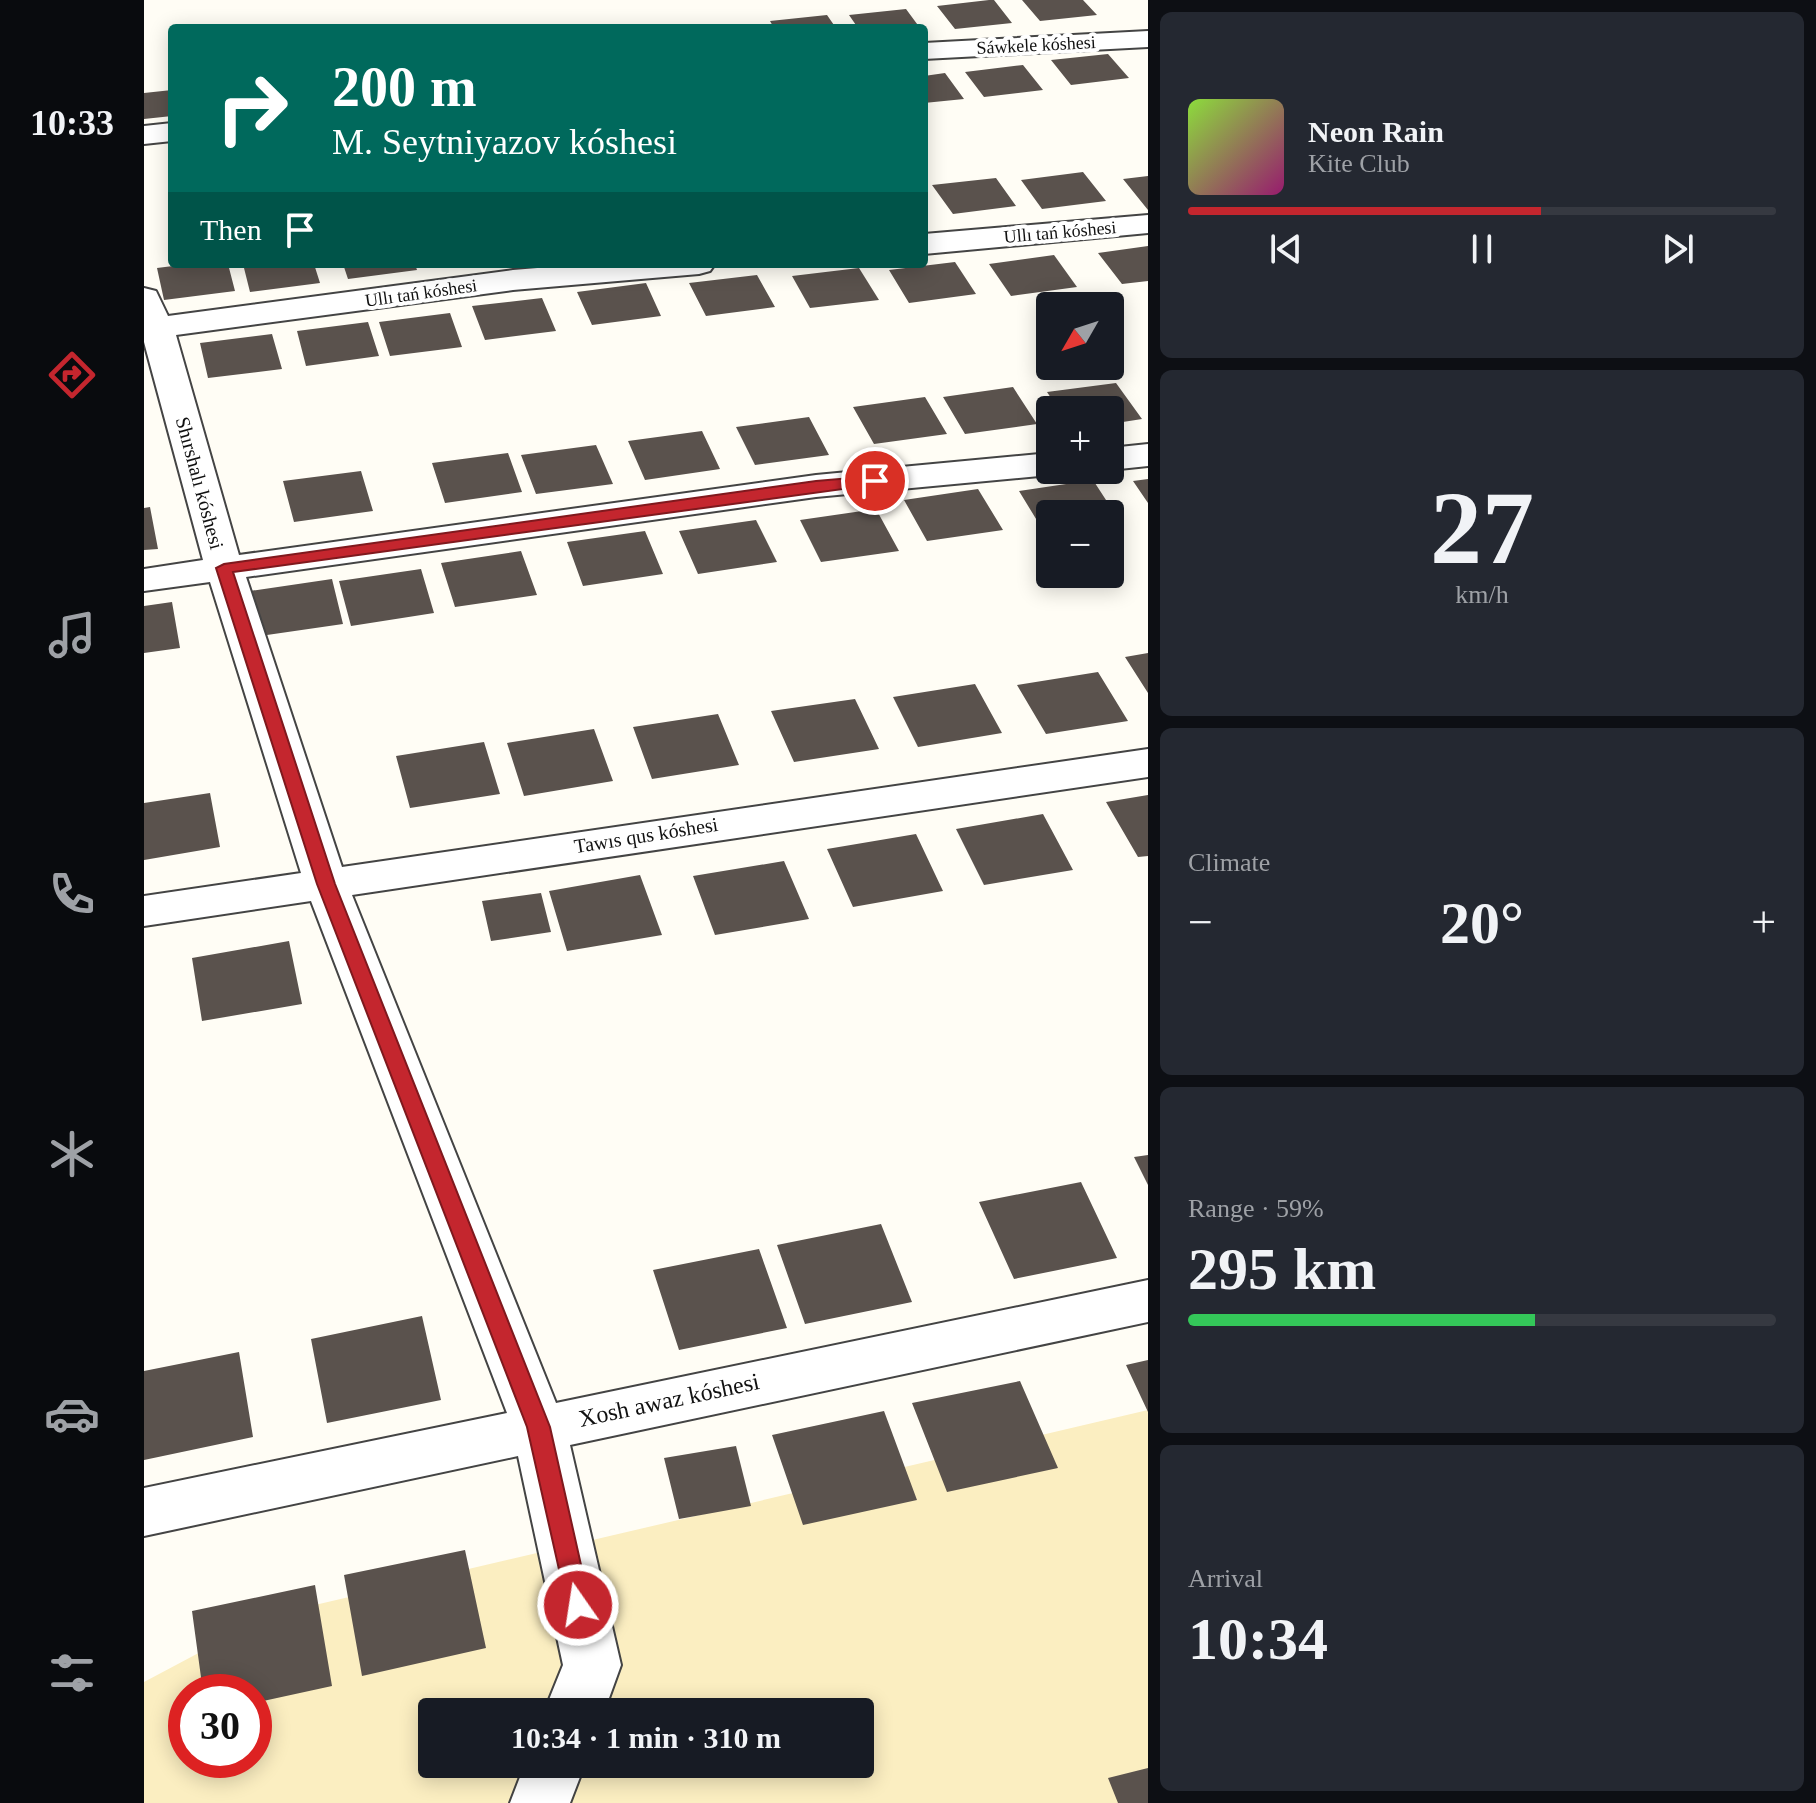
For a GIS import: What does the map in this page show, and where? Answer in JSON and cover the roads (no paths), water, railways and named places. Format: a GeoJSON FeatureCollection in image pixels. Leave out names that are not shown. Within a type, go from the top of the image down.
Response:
{"type":"FeatureCollection","features":[{"type":"Feature","properties":{"kind":"street","name":"Sáwkele kóshesi"},"geometry":{"type":"LineString","coordinates":[[928,51],[1148,39]]}},
{"type":"Feature","properties":{"kind":"street"},"geometry":{"type":"LineString","coordinates":[[144,135],[168,132]]}},
{"type":"Feature","properties":{"kind":"street","name":"Ullı tań kóshesi"},"geometry":{"type":"LineString","coordinates":[[928,244],[1148,224]]}},
{"type":"Feature","properties":{"kind":"street","name":"Ullı tań kóshesi"},"geometry":{"type":"LineString","coordinates":[[148,318],[652,268]]}},
{"type":"Feature","properties":{"kind":"street","name":"Shırshalı kóshesi"},"geometry":{"type":"LineString","coordinates":[[148,318],[224,568],[326,884],[539,1427],[592,1665],[579,1698]]}},
{"type":"Feature","properties":{"kind":"street"},"geometry":{"type":"LineString","coordinates":[[1124,458],[1148,455]]}},
{"type":"Feature","properties":{"kind":"street"},"geometry":{"type":"LineString","coordinates":[[144,580],[816,486],[1036,465]]}},
{"type":"Feature","properties":{"kind":"street","name":"Tawıs qus kóshesi"},"geometry":{"type":"LineString","coordinates":[[144,911],[1148,763]]}},
{"type":"Feature","properties":{"kind":"street","name":"Xosh awaz kóshesi"},"geometry":{"type":"LineString","coordinates":[[144,1512],[1148,1301]]}},
{"type":"Feature","properties":{"kind":"street"},"geometry":{"type":"LineString","coordinates":[[540,1803],[550,1778]]}}]}
